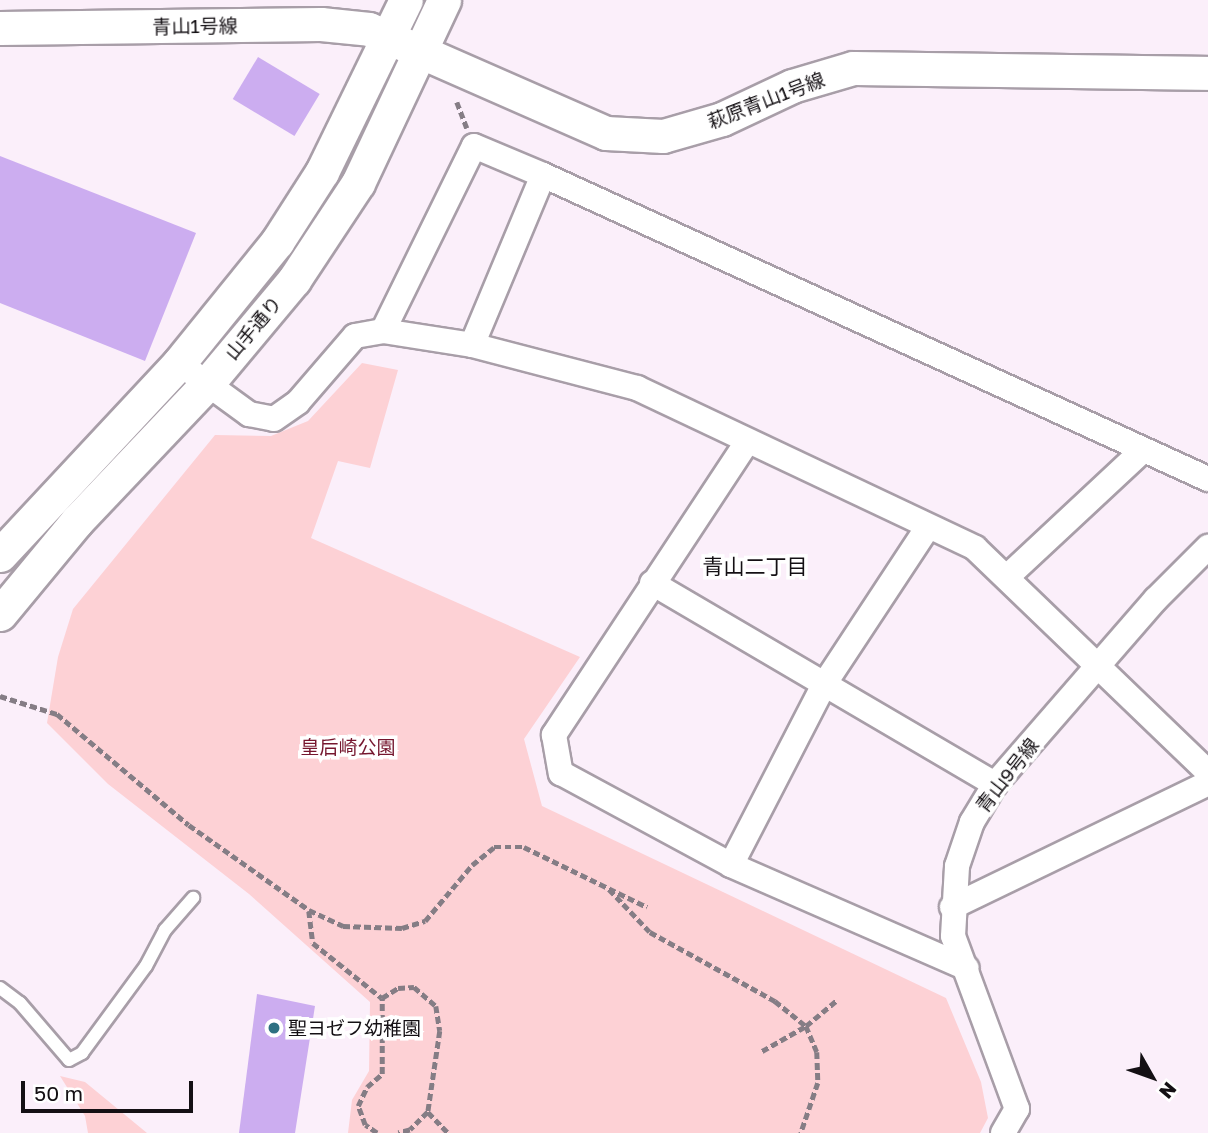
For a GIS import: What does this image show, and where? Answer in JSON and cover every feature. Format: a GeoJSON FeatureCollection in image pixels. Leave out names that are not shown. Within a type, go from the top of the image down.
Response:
{"type":"FeatureCollection","features":[{"type":"Feature","properties":{"kind":"street","name":"山手通り"},"geometry":{"type":"LineString","coordinates":[[0,555],[179,363],[277,242],[322,172],[406,0]]}},
{"type":"Feature","properties":{"kind":"street","name":"山手通り"},"geometry":{"type":"LineString","coordinates":[[0,614],[77,521],[207,384],[294,280],[334,220],[388,127],[444,0]]}},
{"type":"Feature","properties":{"kind":"street","name":"青山1号線"},"geometry":{"type":"LineString","coordinates":[[0,28],[321,24],[369,29],[389,36]]}},
{"type":"Feature","properties":{"kind":"street","name":"萩原青山1号線"},"geometry":{"type":"LineString","coordinates":[[389,36],[419,54],[606,133],[663,136],[722,119],[792,86],[853,68],[1208,73]]}},
{"type":"Feature","properties":{"kind":"street"},"geometry":{"type":"LineString","coordinates":[[383,331],[474,146],[1208,479]]}},
{"type":"Feature","properties":{"kind":"street"},"geometry":{"type":"LineString","coordinates":[[472,345],[543,175]]}},
{"type":"Feature","properties":{"kind":"street"},"geometry":{"type":"LineString","coordinates":[[179,363],[249,414],[274,419],[298,402],[355,336],[383,331],[472,345],[636,388],[975,548],[1208,772]]}},
{"type":"Feature","properties":{"kind":"street"},"geometry":{"type":"LineString","coordinates":[[747,442],[554,735],[561,773],[731,865],[967,968]]}},
{"type":"Feature","properties":{"kind":"street"},"geometry":{"type":"LineString","coordinates":[[1007,578],[1143,450]]}},
{"type":"Feature","properties":{"kind":"street"},"geometry":{"type":"LineString","coordinates":[[731,865],[825,683],[928,527]]}},
{"type":"Feature","properties":{"kind":"street","name":"青山9号線"},"geometry":{"type":"LineString","coordinates":[[1027,1133],[953,936],[952,907],[957,866],[971,822],[995,784],[1097,666],[1208,547]]}},
{"type":"Feature","properties":{"kind":"street"},"geometry":{"type":"LineString","coordinates":[[652,583],[995,784]]}},
{"type":"Feature","properties":{"kind":"street"},"geometry":{"type":"LineString","coordinates":[[952,907],[1208,783]]}},
{"type":"Feature","properties":{"kind":"street"},"geometry":{"type":"LineString","coordinates":[[1003,1133],[1017,1109]]}},
{"type":"Feature","properties":{"kind":"lane"},"geometry":{"type":"LineString","coordinates":[[0,988],[20,1003],[69,1060],[82,1053],[146,966],[165,930],[193,898]]}},
{"type":"Feature","properties":{"kind":"path"},"geometry":{"type":"LineString","coordinates":[[0,696],[57,714],[189,825],[309,910],[343,926],[375,930],[425,921],[472,865],[494,847],[524,846],[647,907]]}},
{"type":"Feature","properties":{"kind":"path"},"geometry":{"type":"LineString","coordinates":[[606,886],[650,932],[775,1001],[806,1026],[817,1052],[818,1083],[802,1133]]}},
{"type":"Feature","properties":{"kind":"path"},"geometry":{"type":"LineString","coordinates":[[309,910],[313,943],[382,998]]}},
{"type":"Feature","properties":{"kind":"path"},"geometry":{"type":"LineString","coordinates":[[382,998],[398,988],[414,987],[436,1006],[440,1031],[428,1112],[410,1130],[398,1133]]}},
{"type":"Feature","properties":{"kind":"path"},"geometry":{"type":"LineString","coordinates":[[377,1133],[365,1125],[358,1106],[368,1087],[382,1073],[382,998]]}},
{"type":"Feature","properties":{"kind":"path"},"geometry":{"type":"LineString","coordinates":[[762,1051],[806,1026],[837,1000]]}},
{"type":"Feature","properties":{"kind":"path"},"geometry":{"type":"LineString","coordinates":[[428,1112],[449,1133]]}},
{"type":"Feature","properties":{"kind":"green space","name":"皇后崎公園"},"geometry":{"type":"Polygon","coordinates":[[[362,363],[398,370],[370,468],[338,461],[311,538],[580,657],[524,739],[542,806],[946,998],[981,1082],[988,1118],[980,1133],[348,1133],[352,1100],[369,1071],[370,1002],[249,894],[108,784],[47,723],[58,657],[73,609],[215,435],[271,436],[308,421],[362,363]]]}},
{"type":"Feature","properties":{"kind":"green space"},"geometry":{"type":"Polygon","coordinates":[[[60,1076],[85,1082],[147,1133],[88,1133],[85,1116],[60,1076]]]}},
{"type":"Feature","properties":{"kind":"building"},"geometry":{"type":"Polygon","coordinates":[[[258,57],[320,94],[294,136],[233,99],[258,57]]]}},
{"type":"Feature","properties":{"kind":"building"},"geometry":{"type":"Polygon","coordinates":[[[0,156],[196,233],[145,361],[0,303],[0,156]]]}},
{"type":"Feature","properties":{"kind":"building"},"geometry":{"type":"Polygon","coordinates":[[[257,994],[315,1006],[295,1133],[239,1133],[257,994]]]}},
{"type":"Feature","properties":{"kind":"place","name":"聖ヨゼフ幼稚園"},"geometry":{"type":"Point","coordinates":[274,1028]}},
{"type":"Feature","properties":{"kind":"district","name":"青山二丁目"},"geometry":{"type":"Point","coordinates":[755,566]}}]}
